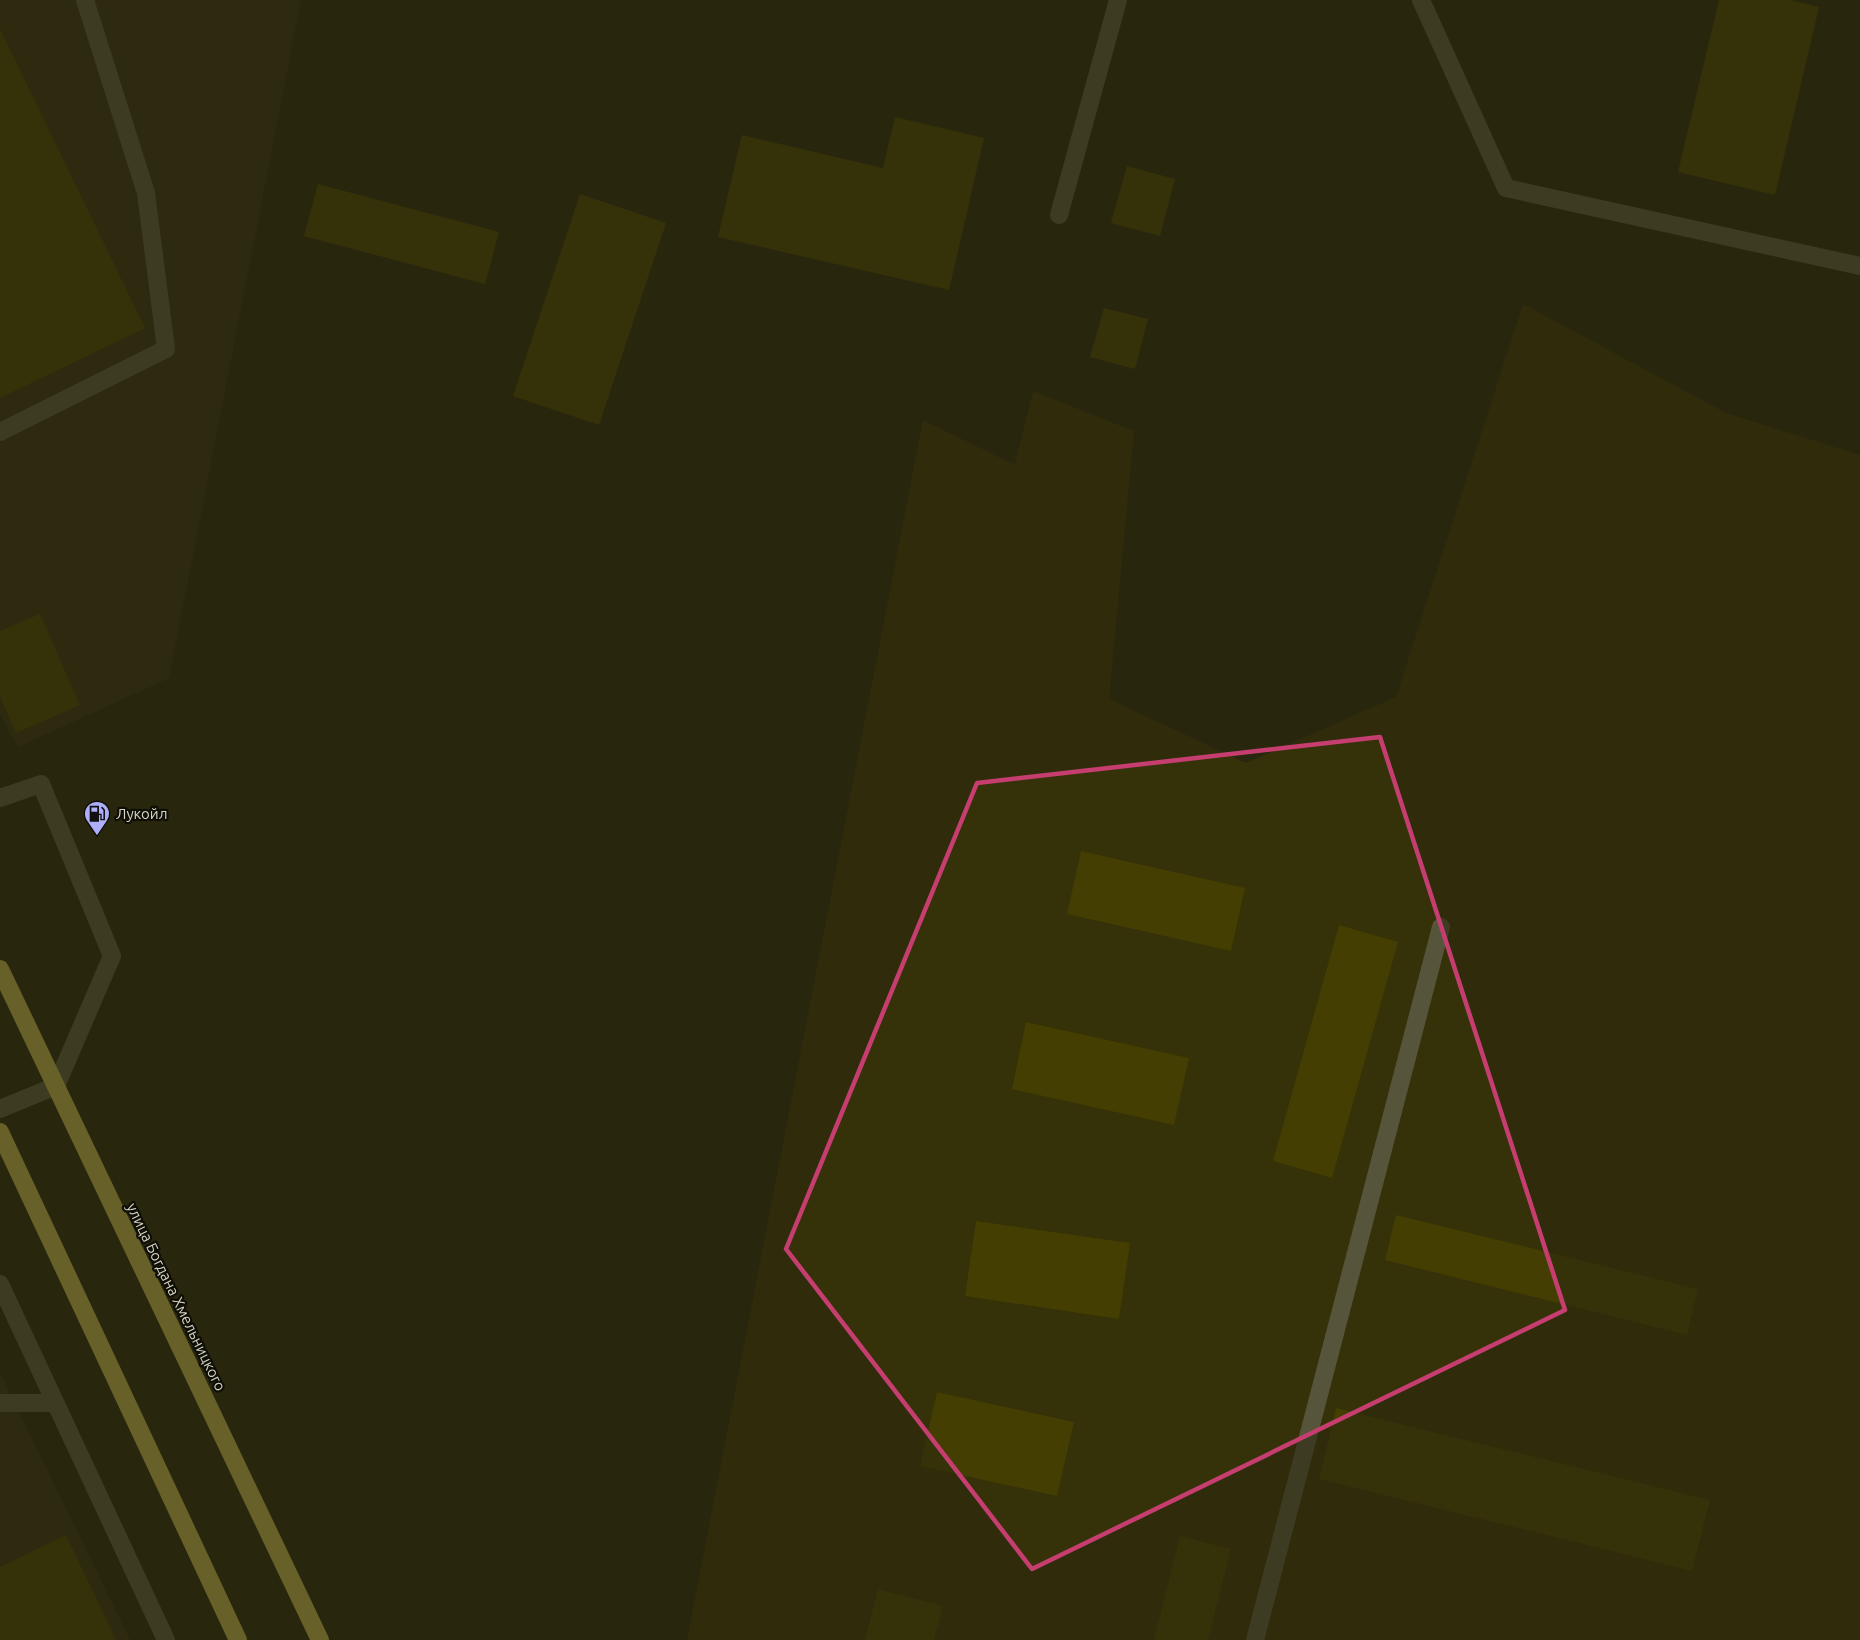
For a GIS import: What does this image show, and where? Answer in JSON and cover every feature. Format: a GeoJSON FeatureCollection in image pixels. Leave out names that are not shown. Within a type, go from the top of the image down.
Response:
{"type":"FeatureCollection","features":[{"type":"Feature","properties":{"kind":"highway","name":"улица Богдана Хмельницкого"},"geometry":{"type":"LineString","coordinates":[[0,969],[320,1640]]}},
{"type":"Feature","properties":{"kind":"highway"},"geometry":{"type":"LineString","coordinates":[[0,1132],[238,1640]]}},
{"type":"Feature","properties":{"kind":"lane"},"geometry":{"type":"LineString","coordinates":[[0,432],[166,349],[146,192],[85,0]]}},
{"type":"Feature","properties":{"kind":"lane"},"geometry":{"type":"LineString","coordinates":[[1059,215],[1118,0]]}},
{"type":"Feature","properties":{"kind":"lane"},"geometry":{"type":"LineString","coordinates":[[1421,0],[1506,188],[1860,266]]}},
{"type":"Feature","properties":{"kind":"lane"},"geometry":{"type":"LineString","coordinates":[[0,798],[41,784],[112,957],[56,1086],[0,1109]]}},
{"type":"Feature","properties":{"kind":"lane"},"geometry":{"type":"LineString","coordinates":[[1255,1640],[1441,927]]}},
{"type":"Feature","properties":{"kind":"lane"},"geometry":{"type":"LineString","coordinates":[[0,1284],[166,1640]]}},
{"type":"Feature","properties":{"kind":"lane"},"geometry":{"type":"LineString","coordinates":[[0,1403],[55,1403]]}},
{"type":"Feature","properties":{"kind":"highlighted area"},"geometry":{"type":"Polygon","coordinates":[[[1380,737],[1565,1310],[1032,1569],[786,1249],[977,783],[1380,737]]]}},
{"type":"Feature","properties":{"kind":"shaded area"},"geometry":{"type":"Polygon","coordinates":[[[0,0],[301,0],[169,678],[18,747],[0,714],[0,0]]]}},
{"type":"Feature","properties":{"kind":"shaded area"},"geometry":{"type":"Polygon","coordinates":[[[1523,304],[1726,413],[1860,455],[1860,1640],[687,1640],[923,420],[1015,465],[1033,391],[1134,431],[1109,699],[1246,763],[1396,697],[1523,304]]]}},
{"type":"Feature","properties":{"kind":"shaded area"},"geometry":{"type":"Polygon","coordinates":[[[0,1373],[130,1640],[0,1640],[0,1373]]]}},
{"type":"Feature","properties":{"kind":"building"},"geometry":{"type":"Polygon","coordinates":[[[1719,0],[1790,0],[1819,7],[1775,195],[1678,172],[1719,0]]]}},
{"type":"Feature","properties":{"kind":"building"},"geometry":{"type":"Polygon","coordinates":[[[0,29],[145,328],[0,398],[0,29]]]}},
{"type":"Feature","properties":{"kind":"building"},"geometry":{"type":"Polygon","coordinates":[[[895,117],[984,138],[949,290],[718,237],[742,135],[883,168],[895,117]]]}},
{"type":"Feature","properties":{"kind":"building"},"geometry":{"type":"Polygon","coordinates":[[[1127,166],[1175,179],[1160,236],[1111,223],[1127,166]]]}},
{"type":"Feature","properties":{"kind":"building"},"geometry":{"type":"Polygon","coordinates":[[[318,184],[499,232],[485,284],[304,236],[318,184]]]}},
{"type":"Feature","properties":{"kind":"building"},"geometry":{"type":"Polygon","coordinates":[[[580,194],[666,223],[599,425],[513,396],[580,194]]]}},
{"type":"Feature","properties":{"kind":"building"},"geometry":{"type":"Polygon","coordinates":[[[1104,308],[1148,319],[1135,369],[1090,357],[1104,308]]]}},
{"type":"Feature","properties":{"kind":"building"},"geometry":{"type":"Polygon","coordinates":[[[40,614],[80,705],[16,733],[0,696],[0,631],[40,614]]]}},
{"type":"Feature","properties":{"kind":"building"},"geometry":{"type":"Polygon","coordinates":[[[1081,851],[1245,888],[1231,951],[1067,914],[1081,851]]]}},
{"type":"Feature","properties":{"kind":"building"},"geometry":{"type":"Polygon","coordinates":[[[1339,925],[1398,942],[1332,1178],[1273,1161],[1339,925]]]}},
{"type":"Feature","properties":{"kind":"building"},"geometry":{"type":"Polygon","coordinates":[[[1026,1022],[1189,1058],[1174,1125],[1012,1089],[1026,1022]]]}},
{"type":"Feature","properties":{"kind":"building"},"geometry":{"type":"Polygon","coordinates":[[[1396,1215],[1698,1289],[1687,1335],[1385,1260],[1396,1215]]]}},
{"type":"Feature","properties":{"kind":"building"},"geometry":{"type":"Polygon","coordinates":[[[976,1221],[1130,1243],[1119,1319],[965,1296],[976,1221]]]}},
{"type":"Feature","properties":{"kind":"building"},"geometry":{"type":"Polygon","coordinates":[[[937,1392],[1074,1422],[1057,1496],[920,1466],[937,1392]]]}},
{"type":"Feature","properties":{"kind":"building"},"geometry":{"type":"Polygon","coordinates":[[[1336,1408],[1710,1500],[1692,1571],[1319,1479],[1336,1408]]]}},
{"type":"Feature","properties":{"kind":"building"},"geometry":{"type":"Polygon","coordinates":[[[66,1535],[116,1640],[0,1640],[0,1567],[66,1535]]]}},
{"type":"Feature","properties":{"kind":"building"},"geometry":{"type":"Polygon","coordinates":[[[1180,1536],[1231,1549],[1208,1640],[1154,1640],[1180,1536]]]}},
{"type":"Feature","properties":{"kind":"building"},"geometry":{"type":"Polygon","coordinates":[[[878,1589],[943,1606],[934,1640],[865,1640],[878,1589]]]}},
{"type":"Feature","properties":{"kind":"place","name":"Лукойл"},"geometry":{"type":"Point","coordinates":[97,837]}}]}
